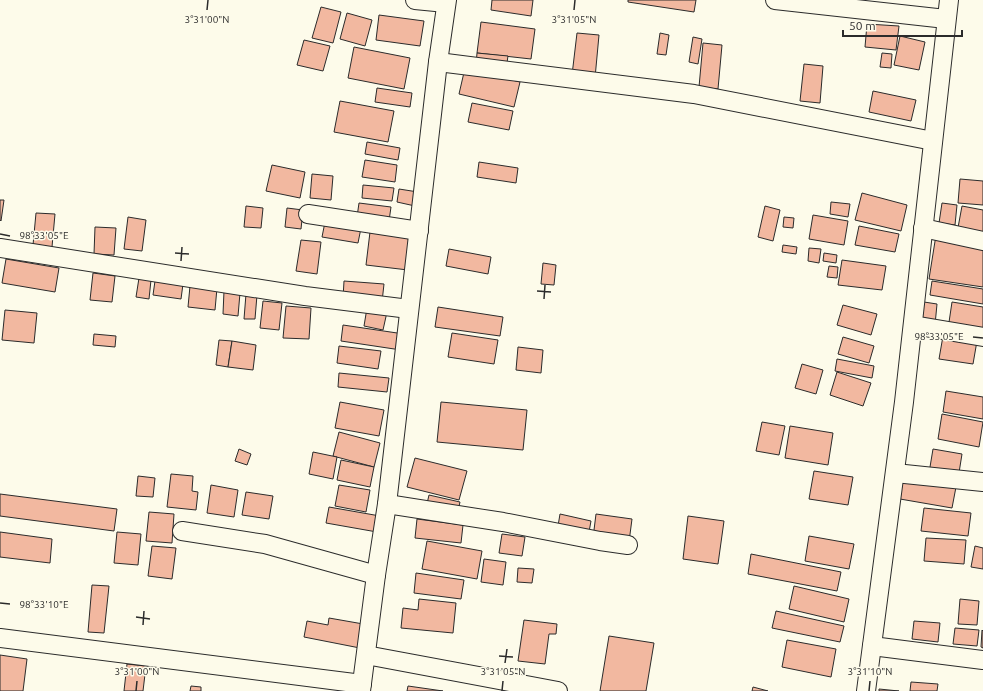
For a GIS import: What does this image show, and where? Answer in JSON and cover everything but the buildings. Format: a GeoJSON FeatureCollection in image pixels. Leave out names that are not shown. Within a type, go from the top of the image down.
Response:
{"type":"FeatureCollection","features":[{"type":"Feature","properties":{"kind":"street"},"geometry":{"type":"LineString","coordinates":[[0,638],[362,687],[376,575],[387,504],[446,1],[415,0]]}},
{"type":"Feature","properties":{"kind":"street"},"geometry":{"type":"LineString","coordinates":[[775,0],[946,19]]}},
{"type":"Feature","properties":{"kind":"street"},"geometry":{"type":"LineString","coordinates":[[866,691],[913,325],[949,0]]}},
{"type":"Feature","properties":{"kind":"street"},"geometry":{"type":"LineString","coordinates":[[438,62],[694,94],[933,141]]}},
{"type":"Feature","properties":{"kind":"street"},"geometry":{"type":"LineString","coordinates":[[308,214],[419,231]]}},
{"type":"Feature","properties":{"kind":"street"},"geometry":{"type":"LineString","coordinates":[[923,228],[983,241]]}},
{"type":"Feature","properties":{"kind":"street"},"geometry":{"type":"LineString","coordinates":[[0,248],[305,296],[409,309]]}},
{"type":"Feature","properties":{"kind":"street"},"geometry":{"type":"LineString","coordinates":[[913,325],[983,337]]}},
{"type":"Feature","properties":{"kind":"street"},"geometry":{"type":"LineString","coordinates":[[895,473],[983,482]]}},
{"type":"Feature","properties":{"kind":"street"},"geometry":{"type":"LineString","coordinates":[[387,504],[503,522],[628,545]]}},
{"type":"Feature","properties":{"kind":"street"},"geometry":{"type":"LineString","coordinates":[[182,531],[266,544],[376,575]]}},
{"type":"Feature","properties":{"kind":"street"},"geometry":{"type":"LineString","coordinates":[[872,646],[983,660]]}},
{"type":"Feature","properties":{"kind":"street"},"geometry":{"type":"LineString","coordinates":[[366,655],[558,691]]}}]}
